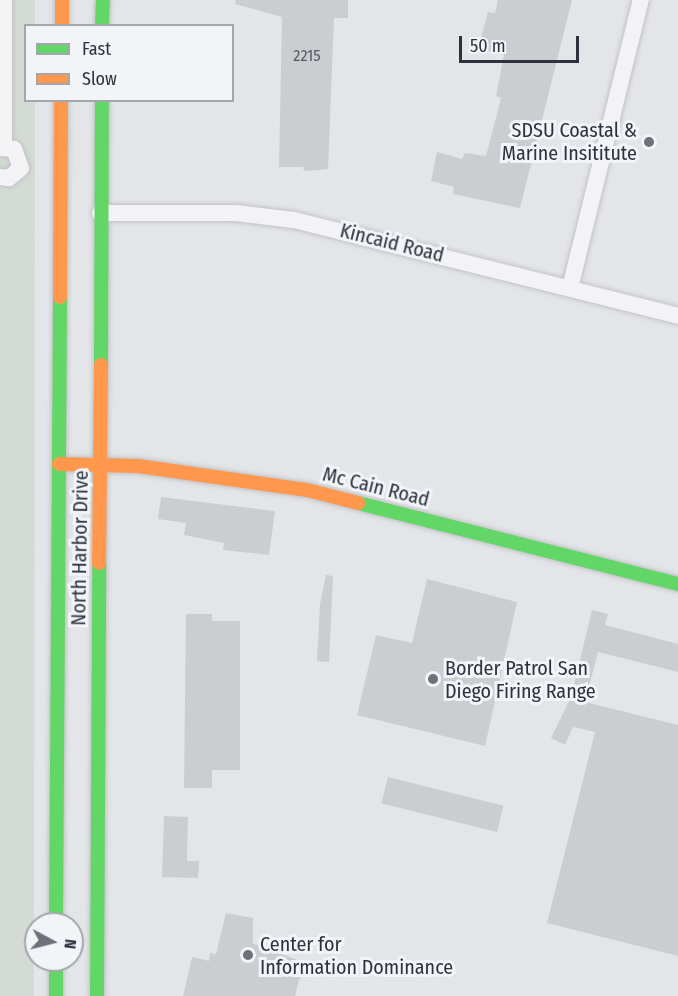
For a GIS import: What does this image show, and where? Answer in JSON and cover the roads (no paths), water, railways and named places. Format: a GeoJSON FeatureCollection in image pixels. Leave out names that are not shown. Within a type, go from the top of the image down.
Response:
{"type":"FeatureCollection","features":[{"type":"Feature","properties":{"kind":"main road"},"geometry":{"type":"LineString","coordinates":[[62,0],[62,24]]}},
{"type":"Feature","properties":{"kind":"main road"},"geometry":{"type":"LineString","coordinates":[[102,24],[103,0]]}},
{"type":"Feature","properties":{"kind":"main road","name":"North Harbor Drive"},"geometry":{"type":"LineString","coordinates":[[56,912],[61,102]]}},
{"type":"Feature","properties":{"kind":"main road","name":"North Harbor Drive"},"geometry":{"type":"LineString","coordinates":[[97,996],[102,102]]}},
{"type":"Feature","properties":{"kind":"main road","name":"Mc Cain Road"},"geometry":{"type":"LineString","coordinates":[[59,464],[138,466],[307,490],[678,584]]}},
{"type":"Feature","properties":{"kind":"main road"},"geometry":{"type":"LineString","coordinates":[[56,972],[56,996]]}},
{"type":"Feature","properties":{"kind":"street"},"geometry":{"type":"LineString","coordinates":[[0,177],[9,178],[21,168],[14,149],[2,147],[4,0]]}},
{"type":"Feature","properties":{"kind":"street"},"geometry":{"type":"LineString","coordinates":[[570,288],[641,0]]}},
{"type":"Feature","properties":{"kind":"street","name":"Kincaid Road"},"geometry":{"type":"LineString","coordinates":[[100,213],[236,213],[294,220],[678,316]]}},
{"type":"Feature","properties":{"kind":"place","name":"SDSU Coastal & Marine Insititute"},"geometry":{"type":"Point","coordinates":[649,142]}},
{"type":"Feature","properties":{"kind":"place","name":"Border Patrol San Diego Firing Range"},"geometry":{"type":"Point","coordinates":[433,679]}},
{"type":"Feature","properties":{"kind":"place","name":"Center for Information Dominance"},"geometry":{"type":"Point","coordinates":[248,955]}}]}
